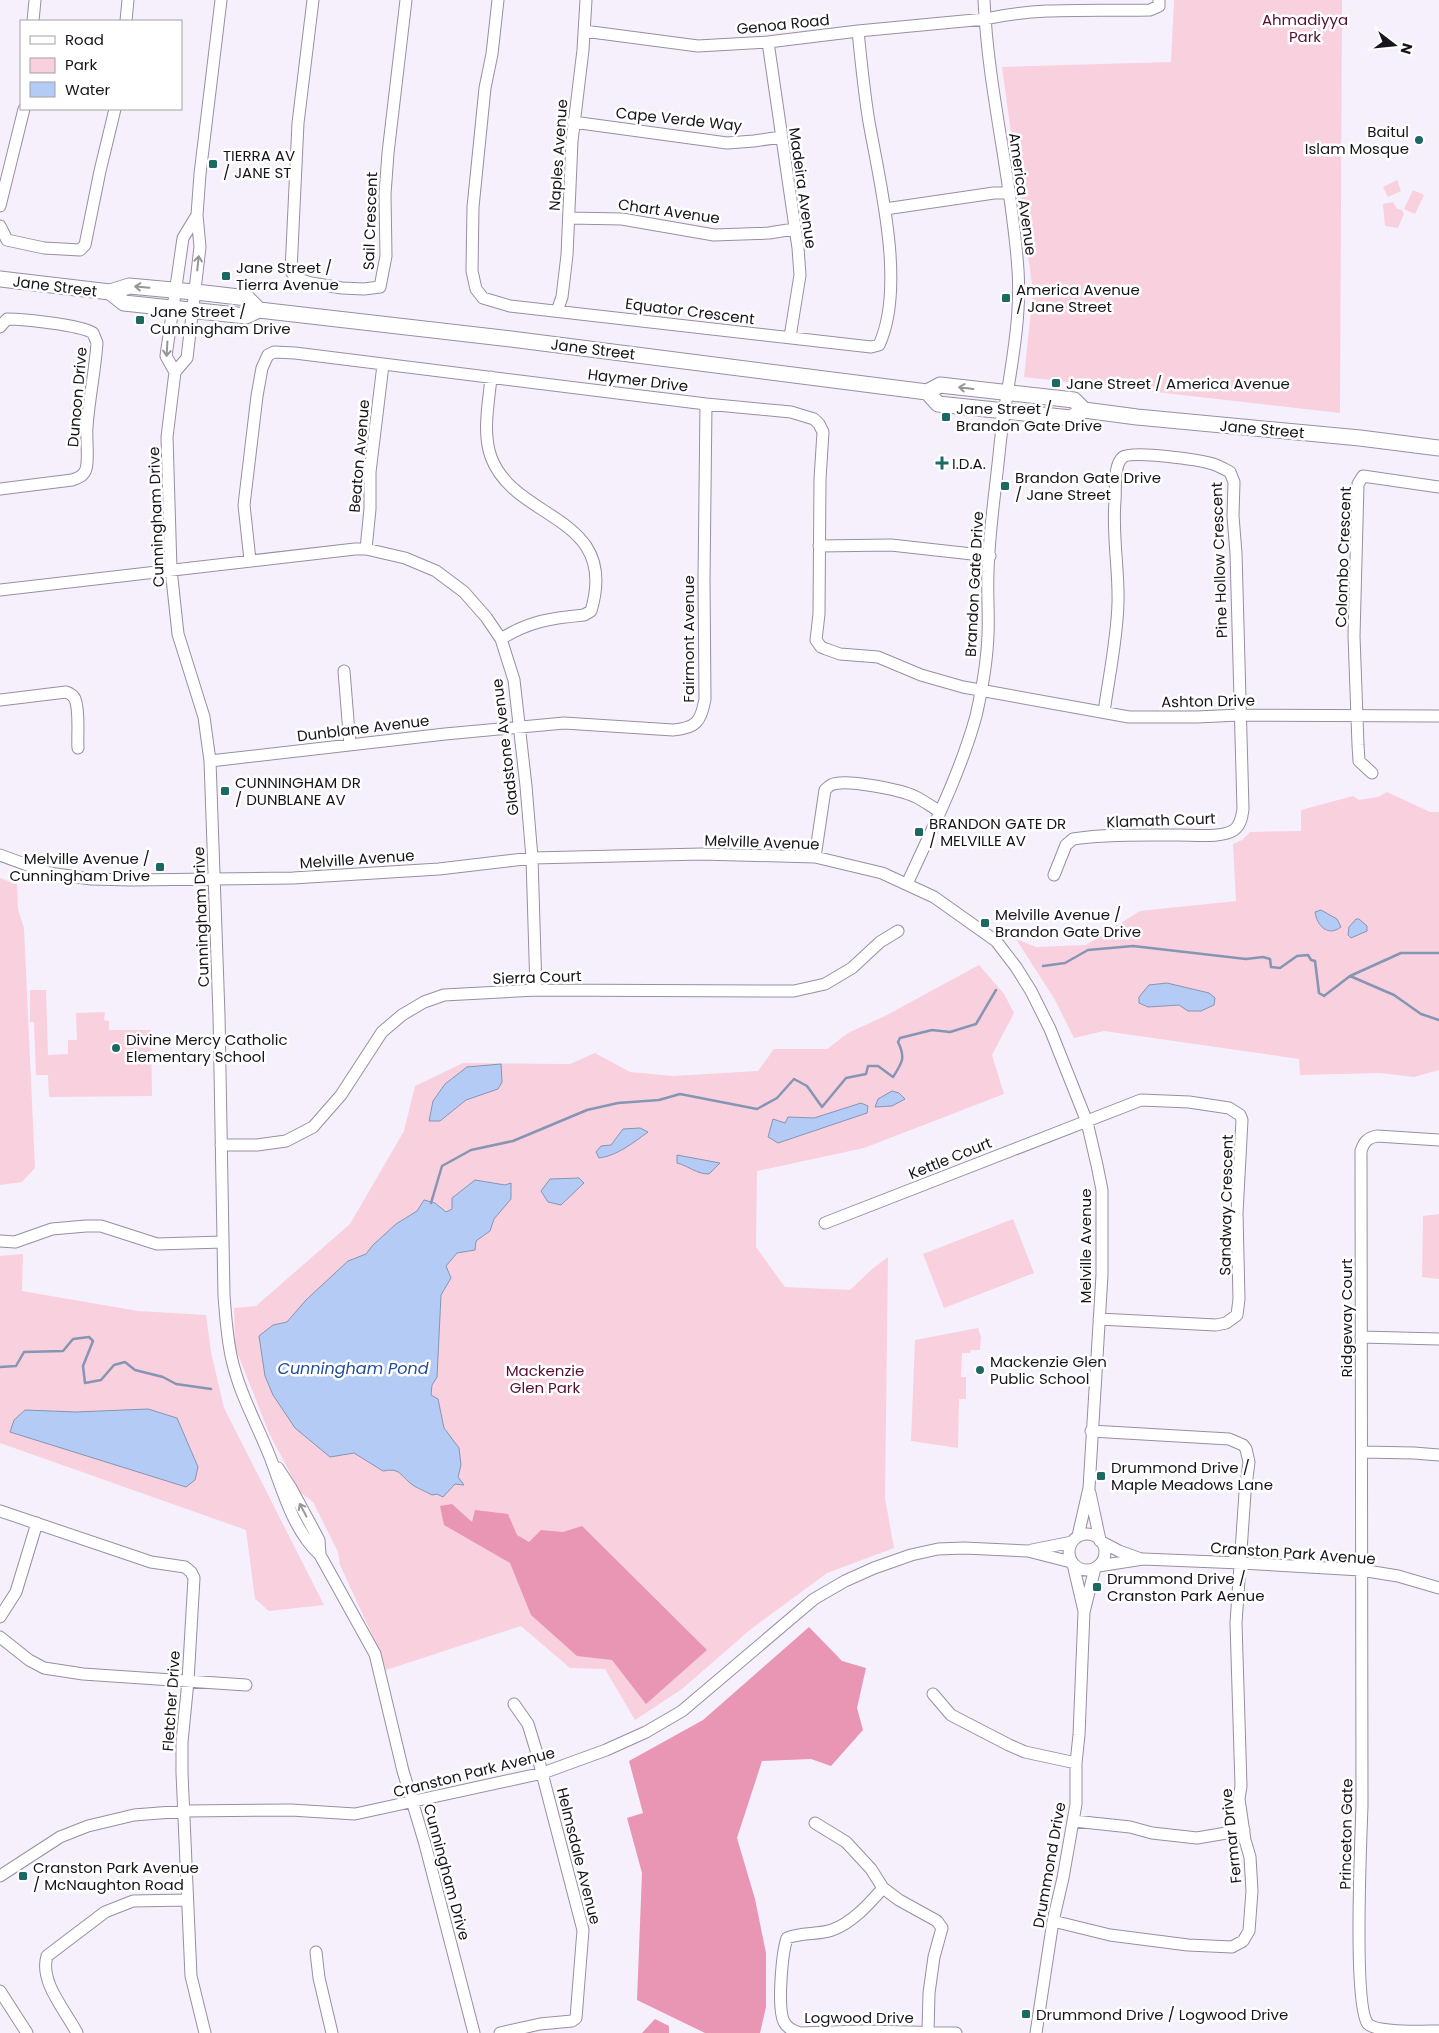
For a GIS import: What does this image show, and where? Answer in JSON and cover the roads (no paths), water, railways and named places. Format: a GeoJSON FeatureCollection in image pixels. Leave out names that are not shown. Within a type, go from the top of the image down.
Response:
{"type":"FeatureCollection","features":[{"type":"Feature","properties":{"kind":"main road","name":"Jane Street"},"geometry":{"type":"LineString","coordinates":[[0,280],[110,292],[129,286],[248,298],[259,310]]}},
{"type":"Feature","properties":{"kind":"main road","name":"Jane Street"},"geometry":{"type":"LineString","coordinates":[[110,292],[124,302],[173,308],[246,316],[259,310],[511,338],[927,392],[940,385],[1006,392],[1074,400],[1084,410],[1137,417],[1360,438],[1439,448]]}},
{"type":"Feature","properties":{"kind":"main road","name":"Jane Street"},"geometry":{"type":"LineString","coordinates":[[927,392],[938,404],[1071,418],[1084,410]]}},
{"type":"Feature","properties":{"kind":"street"},"geometry":{"type":"LineString","coordinates":[[33,20],[35,0]]}},
{"type":"Feature","properties":{"kind":"street"},"geometry":{"type":"LineString","coordinates":[[126,20],[128,0]]}},
{"type":"Feature","properties":{"kind":"street"},"geometry":{"type":"LineString","coordinates":[[197,215],[221,0]]}},
{"type":"Feature","properties":{"kind":"street","name":"Sail Crescent"},"geometry":{"type":"LineString","coordinates":[[313,0],[298,123],[290,271],[296,278],[311,283],[364,290],[380,287],[384,277],[386,256],[385,194],[388,153],[406,0]]}},
{"type":"Feature","properties":{"kind":"street","name":"Equator Crescent"},"geometry":{"type":"LineString","coordinates":[[498,0],[492,54],[485,88],[473,207],[472,271],[476,289],[483,298],[490,302],[510,306],[871,347],[879,345],[887,317],[890,265],[885,209],[867,109],[858,30]]}},
{"type":"Feature","properties":{"kind":"street","name":"Naples Avenue"},"geometry":{"type":"LineString","coordinates":[[557,311],[565,270],[573,122],[586,0]]}},
{"type":"Feature","properties":{"kind":"street","name":"America Avenue"},"geometry":{"type":"LineString","coordinates":[[984,0],[1018,272],[1018,304],[1014,350],[1006,392]]}},
{"type":"Feature","properties":{"kind":"street","name":"Genoa Road"},"geometry":{"type":"LineString","coordinates":[[584,31],[698,46],[768,42],[858,30],[985,19],[1005,14],[1041,11],[1150,10],[1159,3]]}},
{"type":"Feature","properties":{"kind":"street","name":"Madeira Avenue"},"geometry":{"type":"LineString","coordinates":[[768,42],[798,248],[800,275],[790,337]]}},
{"type":"Feature","properties":{"kind":"street"},"geometry":{"type":"LineString","coordinates":[[0,206],[24,110]]}},
{"type":"Feature","properties":{"kind":"street"},"geometry":{"type":"LineString","coordinates":[[0,226],[7,240],[44,248],[80,250],[83,247],[115,110]]}},
{"type":"Feature","properties":{"kind":"street","name":"Cape Verde Way"},"geometry":{"type":"LineString","coordinates":[[573,122],[727,143],[781,137]]}},
{"type":"Feature","properties":{"kind":"street"},"geometry":{"type":"LineString","coordinates":[[885,209],[1008,192]]}},
{"type":"Feature","properties":{"kind":"street","name":"Cunningham Drive"},"geometry":{"type":"LineString","coordinates":[[175,372],[166,356],[175,290],[183,238],[197,215]]}},
{"type":"Feature","properties":{"kind":"street","name":"Cunningham Drive"},"geometry":{"type":"LineString","coordinates":[[197,215],[200,247],[187,358],[175,372],[167,437],[172,569],[178,634],[204,717],[210,761],[216,880],[224,1296],[227,1332],[233,1366],[249,1412],[270,1458],[291,1488],[318,1540],[320,1555],[375,1654],[413,1803],[460,1973],[474,2033]]}},
{"type":"Feature","properties":{"kind":"street","name":"Chart Avenue"},"geometry":{"type":"LineString","coordinates":[[569,218],[622,219],[714,235],[769,233],[794,229]]}},
{"type":"Feature","properties":{"kind":"street","name":"Dunoon Drive"},"geometry":{"type":"LineString","coordinates":[[0,327],[7,319],[19,319],[82,328],[93,333],[97,343],[86,438],[88,460],[84,474],[72,480],[0,489]]}},
{"type":"Feature","properties":{"kind":"street","name":"Haymer Drive"},"geometry":{"type":"LineString","coordinates":[[250,560],[244,505],[262,368],[268,355],[274,352],[295,353],[706,404],[791,412],[814,419],[819,424],[822,432],[819,614],[816,640],[821,647],[840,654],[878,657],[921,674],[963,687],[981,690]]}},
{"type":"Feature","properties":{"kind":"street","name":"Beaton Avenue"},"geometry":{"type":"LineString","coordinates":[[366,549],[370,509],[370,472],[383,365]]}},
{"type":"Feature","properties":{"kind":"street"},"geometry":{"type":"LineString","coordinates":[[491,377],[487,440],[491,458],[512,490],[574,530],[589,553],[596,585],[596,593],[591,611],[584,615],[538,621],[519,628],[501,639]]}},
{"type":"Feature","properties":{"kind":"street","name":"Brandon Gate Drive"},"geometry":{"type":"LineString","coordinates":[[908,884],[966,746],[976,715],[981,690],[988,638],[988,571],[1006,392]]}},
{"type":"Feature","properties":{"kind":"street","name":"Fairmont Avenue"},"geometry":{"type":"LineString","coordinates":[[519,727],[564,723],[673,730],[687,728],[696,724],[701,716],[705,699],[706,404]]}},
{"type":"Feature","properties":{"kind":"street","name":"Pine Hollow Crescent"},"geometry":{"type":"LineString","coordinates":[[1104,712],[1114,652],[1118,601],[1114,516],[1115,479],[1121,460],[1125,455],[1137,453],[1214,464],[1230,472],[1234,482],[1233,516],[1236,553],[1240,715]]}},
{"type":"Feature","properties":{"kind":"street","name":"Colombo Crescent"},"geometry":{"type":"LineString","coordinates":[[1358,716],[1354,636],[1358,484],[1362,476],[1439,487]]}},
{"type":"Feature","properties":{"kind":"street"},"geometry":{"type":"LineString","coordinates":[[819,546],[891,545],[990,556]]}},
{"type":"Feature","properties":{"kind":"street","name":"Gladstone Avenue"},"geometry":{"type":"LineString","coordinates":[[0,590],[355,549],[366,549],[405,558],[436,571],[452,581],[486,616],[501,639],[514,680],[532,858],[536,990]]}},
{"type":"Feature","properties":{"kind":"street"},"geometry":{"type":"LineString","coordinates":[[344,671],[350,745]]}},
{"type":"Feature","properties":{"kind":"street","name":"Ashton Drive"},"geometry":{"type":"LineString","coordinates":[[981,690],[1128,717],[1240,715],[1439,716]]}},
{"type":"Feature","properties":{"kind":"street"},"geometry":{"type":"LineString","coordinates":[[0,700],[66,692],[72,695],[75,698],[78,748]]}},
{"type":"Feature","properties":{"kind":"street","name":"Klamath Court"},"geometry":{"type":"LineString","coordinates":[[1054,875],[1066,846],[1073,839],[1172,834],[1217,835],[1236,829],[1240,824],[1243,809],[1240,715]]}},
{"type":"Feature","properties":{"kind":"street"},"geometry":{"type":"LineString","coordinates":[[1358,716],[1359,761],[1372,773]]}},
{"type":"Feature","properties":{"kind":"street","name":"Dunblane Avenue"},"geometry":{"type":"LineString","coordinates":[[210,761],[519,727]]}},
{"type":"Feature","properties":{"kind":"street"},"geometry":{"type":"LineString","coordinates":[[815,857],[825,790],[830,785],[838,783],[856,784],[894,790],[915,796],[940,811]]}},
{"type":"Feature","properties":{"kind":"street","name":"Melville Avenue"},"geometry":{"type":"LineString","coordinates":[[0,855],[49,873],[91,879],[216,880],[293,878],[440,869],[532,858],[702,854],[815,857],[882,873],[934,897],[996,941],[1016,967],[1031,991],[1050,1029],[1087,1122],[1102,1190],[1103,1224],[1099,1319],[1091,1430],[1090,1488],[1100,1540]]}},
{"type":"Feature","properties":{"kind":"street","name":"Sierra Court"},"geometry":{"type":"LineString","coordinates":[[221,1145],[257,1145],[286,1141],[313,1127],[341,1095],[382,1032],[402,1015],[424,1002],[444,995],[536,990],[794,991],[825,984],[852,968],[880,942],[898,931]]}},
{"type":"Feature","properties":{"kind":"street","name":"Sandway Crescent"},"geometry":{"type":"LineString","coordinates":[[1087,1122],[1141,1100],[1158,1100],[1229,1108],[1240,1115],[1242,1120],[1238,1213],[1239,1299],[1237,1315],[1226,1323],[1216,1325],[1099,1319]]}},
{"type":"Feature","properties":{"kind":"street","name":"Kettle Court"},"geometry":{"type":"LineString","coordinates":[[826,1223],[1023,1145],[1087,1122]]}},
{"type":"Feature","properties":{"kind":"street","name":"Ridgeway Court"},"geometry":{"type":"LineString","coordinates":[[1361,1570],[1361,1151],[1363,1143],[1369,1138],[1377,1136],[1439,1140]]}},
{"type":"Feature","properties":{"kind":"street"},"geometry":{"type":"LineString","coordinates":[[0,1241],[14,1242],[52,1229],[101,1226],[157,1244],[223,1242]]}},
{"type":"Feature","properties":{"kind":"street"},"geometry":{"type":"LineString","coordinates":[[1361,1338],[1439,1339]]}},
{"type":"Feature","properties":{"kind":"street","name":"Fermar Drive"},"geometry":{"type":"LineString","coordinates":[[1053,1921],[1110,1935],[1188,1945],[1232,1947],[1243,1941],[1249,1930],[1252,1891],[1250,1857],[1239,1799],[1241,1786],[1236,1623],[1249,1462],[1246,1449],[1243,1445],[1230,1439],[1091,1430]]}},
{"type":"Feature","properties":{"kind":"street"},"geometry":{"type":"LineString","coordinates":[[1362,1452],[1414,1452],[1439,1455]]}},
{"type":"Feature","properties":{"kind":"street","name":"Melville Avenue"},"geometry":{"type":"LineString","coordinates":[[1075,1539],[1090,1488]]}},
{"type":"Feature","properties":{"kind":"street","name":"Fletcher Drive"},"geometry":{"type":"LineString","coordinates":[[0,1511],[151,1562],[185,1567],[194,1578],[195,1586],[182,1742],[191,1976],[205,2033]]}},
{"type":"Feature","properties":{"kind":"street"},"geometry":{"type":"LineString","coordinates":[[0,1618],[16,1592],[37,1523]]}},
{"type":"Feature","properties":{"kind":"street"},"geometry":{"type":"LineString","coordinates":[[1090,1535],[1100,1540],[1105,1552],[1104,1558],[1096,1567],[1082,1570],[1072,1563],[1068,1552],[1075,1539],[1090,1535]]}},
{"type":"Feature","properties":{"kind":"street","name":"Cranston Park Avenue"},"geometry":{"type":"LineString","coordinates":[[1028,1551],[1075,1539]]}},
{"type":"Feature","properties":{"kind":"street","name":"Cranston Park Avenue"},"geometry":{"type":"LineString","coordinates":[[1100,1540],[1119,1551],[1143,1559]]}},
{"type":"Feature","properties":{"kind":"street","name":"Cranston Park Avenue"},"geometry":{"type":"LineString","coordinates":[[0,1876],[60,1837],[88,1826],[134,1815],[184,1811],[291,1810],[355,1814],[413,1803],[543,1773],[622,1743],[646,1732],[682,1711],[814,1599],[845,1581],[874,1568],[911,1555],[964,1548],[1028,1551],[1072,1563]]}},
{"type":"Feature","properties":{"kind":"street","name":"Cranston Park Avenue"},"geometry":{"type":"LineString","coordinates":[[1096,1567],[1143,1559],[1361,1570],[1398,1576],[1439,1588]]}},
{"type":"Feature","properties":{"kind":"street","name":"Drummond Drive"},"geometry":{"type":"LineString","coordinates":[[1072,1563],[1084,1612]]}},
{"type":"Feature","properties":{"kind":"street","name":"Drummond Drive"},"geometry":{"type":"LineString","coordinates":[[1036,2033],[1053,1921],[1074,1821],[1084,1612],[1096,1567]]}},
{"type":"Feature","properties":{"kind":"street","name":"Princeton Gate"},"geometry":{"type":"LineString","coordinates":[[1361,1570],[1362,1805],[1360,1889],[1362,2005],[1368,2024],[1374,2029],[1439,2031]]}},
{"type":"Feature","properties":{"kind":"street"},"geometry":{"type":"LineString","coordinates":[[0,1636],[29,1660],[44,1668],[83,1674],[246,1685]]}},
{"type":"Feature","properties":{"kind":"street"},"geometry":{"type":"LineString","coordinates":[[933,1694],[951,1715],[1009,1746],[1025,1752],[1076,1763]]}},
{"type":"Feature","properties":{"kind":"street","name":"Helmsdale Avenue"},"geometry":{"type":"LineString","coordinates":[[500,2033],[540,2024],[572,2021],[577,2014],[583,1930],[543,1773],[528,1724],[514,1704]]}},
{"type":"Feature","properties":{"kind":"street"},"geometry":{"type":"LineString","coordinates":[[1074,1821],[1130,1827],[1152,1833],[1197,1838],[1244,1830]]}},
{"type":"Feature","properties":{"kind":"street"},"geometry":{"type":"LineString","coordinates":[[815,1823],[846,1842],[871,1869],[883,1888],[899,1900],[937,1921],[942,1928],[934,1957],[929,1993],[928,2032]]}},
{"type":"Feature","properties":{"kind":"street","name":"Logwood Drive"},"geometry":{"type":"LineString","coordinates":[[883,1888],[860,1912],[833,1930],[796,1934],[787,1938],[782,1962],[782,2015],[784,2024],[800,2033],[956,2033]]}},
{"type":"Feature","properties":{"kind":"street"},"geometry":{"type":"LineString","coordinates":[[77,2033],[51,1988],[45,1970],[47,1956],[105,1912],[133,1901],[187,1900]]}},
{"type":"Feature","properties":{"kind":"street"},"geometry":{"type":"LineString","coordinates":[[316,1952],[319,1978],[332,2033]]}},
{"type":"Feature","properties":{"kind":"street"},"geometry":{"type":"LineString","coordinates":[[0,1991],[27,2033]]}},
{"type":"Feature","properties":{"kind":"water"},"geometry":{"type":"Polygon","coordinates":[[[1321,910],[1337,919],[1341,927],[1332,931],[1321,926],[1315,912],[1321,910]]]}},
{"type":"Feature","properties":{"kind":"water"},"geometry":{"type":"Polygon","coordinates":[[[1356,919],[1359,919],[1367,926],[1367,931],[1351,938],[1348,935],[1349,927],[1356,919]]]}},
{"type":"Feature","properties":{"kind":"water"},"geometry":{"type":"Polygon","coordinates":[[[1167,983],[1209,993],[1215,998],[1214,1005],[1201,1011],[1188,1011],[1179,1005],[1148,1007],[1139,1003],[1139,997],[1149,985],[1167,983]]]}},
{"type":"Feature","properties":{"kind":"water"},"geometry":{"type":"Polygon","coordinates":[[[501,1064],[502,1082],[498,1089],[466,1100],[440,1121],[429,1121],[433,1101],[445,1084],[467,1067],[501,1064]]]}},
{"type":"Feature","properties":{"kind":"water"},"geometry":{"type":"Polygon","coordinates":[[[892,1091],[899,1093],[905,1099],[892,1106],[875,1107],[878,1099],[892,1091]]]}},
{"type":"Feature","properties":{"kind":"water"},"geometry":{"type":"Polygon","coordinates":[[[861,1103],[868,1106],[867,1113],[778,1143],[768,1137],[773,1119],[785,1123],[788,1117],[814,1118],[861,1103]]]}},
{"type":"Feature","properties":{"kind":"water"},"geometry":{"type":"Polygon","coordinates":[[[640,1128],[648,1132],[619,1152],[599,1158],[596,1152],[601,1146],[611,1145],[623,1129],[640,1128]]]}},
{"type":"Feature","properties":{"kind":"water"},"geometry":{"type":"Polygon","coordinates":[[[677,1155],[720,1163],[709,1174],[704,1174],[677,1163],[677,1155]]]}},
{"type":"Feature","properties":{"kind":"water"},"geometry":{"type":"Polygon","coordinates":[[[579,1178],[584,1183],[561,1205],[548,1202],[541,1191],[550,1179],[579,1178]]]}},
{"type":"Feature","properties":{"kind":"water","name":"Cunningham Pond"},"geometry":{"type":"Polygon","coordinates":[[[475,1180],[505,1185],[511,1183],[511,1199],[494,1219],[490,1231],[476,1241],[475,1250],[457,1253],[446,1266],[451,1278],[441,1295],[437,1377],[432,1385],[431,1395],[438,1399],[444,1428],[459,1448],[461,1465],[458,1477],[464,1485],[455,1484],[443,1497],[437,1494],[432,1495],[415,1486],[396,1471],[383,1471],[354,1453],[330,1457],[295,1428],[273,1395],[265,1376],[259,1336],[273,1325],[287,1322],[306,1300],[348,1261],[366,1254],[396,1224],[417,1211],[424,1200],[435,1203],[446,1212],[452,1209],[452,1198],[475,1180]]]}},
{"type":"Feature","properties":{"kind":"water"},"geometry":{"type":"Polygon","coordinates":[[[148,1409],[177,1418],[198,1467],[195,1480],[186,1487],[10,1432],[14,1420],[25,1410],[76,1412],[148,1409]]]}},
{"type":"Feature","properties":{"kind":"waterway"},"geometry":{"type":"LineString","coordinates":[[1043,966],[1065,963],[1088,950],[1133,946],[1246,959],[1263,957],[1270,959],[1271,967],[1280,968],[1297,956],[1308,955],[1311,960],[1315,961],[1319,993],[1324,996],[1350,976],[1401,953],[1439,953]]}},
{"type":"Feature","properties":{"kind":"waterway"},"geometry":{"type":"LineString","coordinates":[[1350,976],[1394,995],[1421,1014],[1439,1020]]}},
{"type":"Feature","properties":{"kind":"waterway"},"geometry":{"type":"LineString","coordinates":[[431,1203],[442,1166],[471,1150],[513,1141],[587,1110],[618,1103],[659,1100],[680,1094],[757,1109],[777,1098],[794,1079],[807,1086],[822,1107],[846,1078],[866,1074],[868,1066],[878,1066],[893,1077],[902,1060],[902,1052],[898,1042],[900,1038],[932,1030],[950,1032],[976,1024],[996,990]]}},
{"type":"Feature","properties":{"kind":"waterway"},"geometry":{"type":"LineString","coordinates":[[0,1367],[16,1366],[24,1352],[63,1351],[73,1339],[89,1337],[93,1341],[83,1366],[85,1383],[101,1380],[114,1365],[125,1362],[135,1370],[163,1377],[176,1384],[211,1389]]}},
{"type":"Feature","properties":{"kind":"place","name":"Baitul Islam Mosque"},"geometry":{"type":"Point","coordinates":[1419,140]}},
{"type":"Feature","properties":{"kind":"place","name":"TIERRA AV / JANE ST"},"geometry":{"type":"Point","coordinates":[213,164]}},
{"type":"Feature","properties":{"kind":"place","name":"Jane Street / Tierra Avenue"},"geometry":{"type":"Point","coordinates":[226,276]}},
{"type":"Feature","properties":{"kind":"place","name":"America Avenue / Jane Street"},"geometry":{"type":"Point","coordinates":[1006,298]}},
{"type":"Feature","properties":{"kind":"place","name":"Jane Street / Cunningham Drive"},"geometry":{"type":"Point","coordinates":[140,320]}},
{"type":"Feature","properties":{"kind":"place","name":"Jane Street / America Avenue"},"geometry":{"type":"Point","coordinates":[1056,383]}},
{"type":"Feature","properties":{"kind":"place","name":"Jane Street / Brandon Gate Drive"},"geometry":{"type":"Point","coordinates":[946,417]}},
{"type":"Feature","properties":{"kind":"place","name":"I.D.A."},"geometry":{"type":"Point","coordinates":[942,463]}},
{"type":"Feature","properties":{"kind":"place","name":"Brandon Gate Drive / Jane Street"},"geometry":{"type":"Point","coordinates":[1005,486]}},
{"type":"Feature","properties":{"kind":"place","name":"CUNNINGHAM DR / DUNBLANE AV"},"geometry":{"type":"Point","coordinates":[225,791]}},
{"type":"Feature","properties":{"kind":"place","name":"BRANDON GATE DR / MELVILLE AV"},"geometry":{"type":"Point","coordinates":[919,832]}},
{"type":"Feature","properties":{"kind":"place","name":"Melville Avenue / Cunningham Drive"},"geometry":{"type":"Point","coordinates":[160,867]}},
{"type":"Feature","properties":{"kind":"place","name":"Melville Avenue / Brandon Gate Drive"},"geometry":{"type":"Point","coordinates":[985,923]}},
{"type":"Feature","properties":{"kind":"place","name":"Divine Mercy Catholic Elementary School"},"geometry":{"type":"Point","coordinates":[116,1048]}},
{"type":"Feature","properties":{"kind":"place","name":"Mackenzie Glen Public School"},"geometry":{"type":"Point","coordinates":[980,1370]}},
{"type":"Feature","properties":{"kind":"place","name":"Drummond Drive / Maple Meadows Lane"},"geometry":{"type":"Point","coordinates":[1101,1476]}},
{"type":"Feature","properties":{"kind":"place","name":"Drummond Drive / Cranston Park Aenue"},"geometry":{"type":"Point","coordinates":[1097,1587]}},
{"type":"Feature","properties":{"kind":"place","name":"Cranston Park Avenue / McNaughton Road"},"geometry":{"type":"Point","coordinates":[23,1876]}},
{"type":"Feature","properties":{"kind":"place","name":"Drummond Drive / Logwood Drive"},"geometry":{"type":"Point","coordinates":[1026,2014]}},
{"type":"Feature","properties":{"kind":"park label","name":"Ahmadiyya Park"},"geometry":{"type":"Point","coordinates":[1305,28]}},
{"type":"Feature","properties":{"kind":"park label","name":"Mackenzie Glen Park"},"geometry":{"type":"Point","coordinates":[545,1378]}}]}
